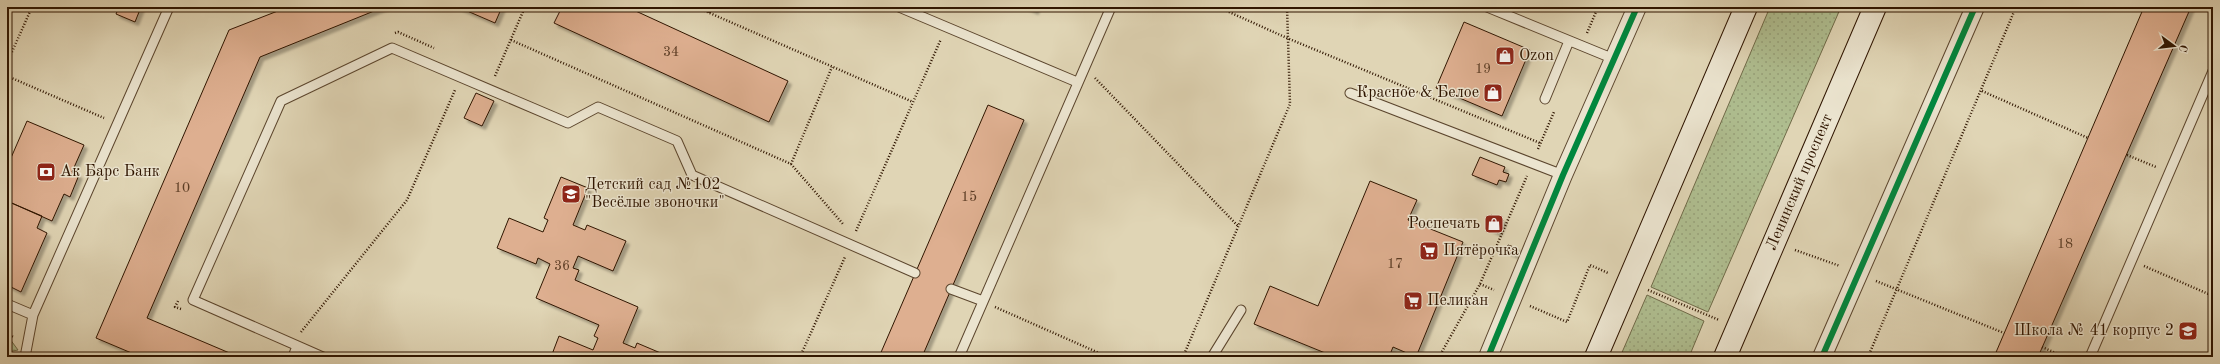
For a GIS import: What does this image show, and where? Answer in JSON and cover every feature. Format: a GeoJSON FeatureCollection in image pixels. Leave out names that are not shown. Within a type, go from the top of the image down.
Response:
{"type":"FeatureCollection","features":[{"type":"Feature","properties":{"kind":"main road"},"geometry":{"type":"LineString","coordinates":[[1596,357],[1746,7]]}},
{"type":"Feature","properties":{"kind":"main road","name":"Ленинский проспект"},"geometry":{"type":"LineString","coordinates":[[1725,357],[1875,7]]}},
{"type":"Feature","properties":{"kind":"street"},"geometry":{"type":"LineString","coordinates":[[1488,357],[1564,175],[1637,7]]}},
{"type":"Feature","properties":{"kind":"street"},"geometry":{"type":"LineString","coordinates":[[1822,357],[1975,7]]}},
{"type":"Feature","properties":{"kind":"lane"},"geometry":{"type":"LineString","coordinates":[[25,357],[33,315],[168,7]]}},
{"type":"Feature","properties":{"kind":"lane"},"geometry":{"type":"LineString","coordinates":[[899,7],[1077,82]]}},
{"type":"Feature","properties":{"kind":"lane"},"geometry":{"type":"LineString","coordinates":[[959,357],[1077,82],[1111,7]]}},
{"type":"Feature","properties":{"kind":"lane"},"geometry":{"type":"LineString","coordinates":[[1487,7],[1614,59]]}},
{"type":"Feature","properties":{"kind":"lane"},"geometry":{"type":"LineString","coordinates":[[1545,98],[1569,41]]}},
{"type":"Feature","properties":{"kind":"lane"},"geometry":{"type":"LineString","coordinates":[[323,357],[193,300],[280,101],[392,48],[568,123],[598,107],[677,141],[692,175],[915,273]]}},
{"type":"Feature","properties":{"kind":"lane"},"geometry":{"type":"LineString","coordinates":[[2090,357],[2213,71]]}},
{"type":"Feature","properties":{"kind":"lane"},"geometry":{"type":"LineString","coordinates":[[1350,93],[1564,175]]}},
{"type":"Feature","properties":{"kind":"lane"},"geometry":{"type":"LineString","coordinates":[[951,289],[983,302]]}},
{"type":"Feature","properties":{"kind":"lane"},"geometry":{"type":"LineString","coordinates":[[7,304],[33,315]]}},
{"type":"Feature","properties":{"kind":"lane"},"geometry":{"type":"LineString","coordinates":[[1212,357],[1241,310]]}},
{"type":"Feature","properties":{"kind":"lane"},"geometry":{"type":"LineString","coordinates":[[293,357],[294,345]]}},
{"type":"Feature","properties":{"kind":"path"},"geometry":{"type":"LineString","coordinates":[[7,63],[32,7]]}},
{"type":"Feature","properties":{"kind":"path"},"geometry":{"type":"LineString","coordinates":[[489,89],[525,7]]}},
{"type":"Feature","properties":{"kind":"path"},"geometry":{"type":"LineString","coordinates":[[696,7],[913,102]]}},
{"type":"Feature","properties":{"kind":"path"},"geometry":{"type":"LineString","coordinates":[[709,13],[712,7]]}},
{"type":"Feature","properties":{"kind":"path"},"geometry":{"type":"LineString","coordinates":[[1218,7],[1287,38],[1541,143]]}},
{"type":"Feature","properties":{"kind":"path"},"geometry":{"type":"LineString","coordinates":[[1183,357],[1290,104],[1287,7]]}},
{"type":"Feature","properties":{"kind":"path"},"geometry":{"type":"LineString","coordinates":[[1582,46],[1598,7]]}},
{"type":"Feature","properties":{"kind":"path"},"geometry":{"type":"LineString","coordinates":[[1868,357],[1898,290],[2016,7]]}},
{"type":"Feature","properties":{"kind":"path"},"geometry":{"type":"LineString","coordinates":[[391,35],[398,32],[439,50]]}},
{"type":"Feature","properties":{"kind":"path"},"geometry":{"type":"LineString","coordinates":[[511,40],[791,164],[844,224]]}},
{"type":"Feature","properties":{"kind":"path"},"geometry":{"type":"LineString","coordinates":[[791,164],[832,67]]}},
{"type":"Feature","properties":{"kind":"path"},"geometry":{"type":"LineString","coordinates":[[488,72],[495,75]]}},
{"type":"Feature","properties":{"kind":"path"},"geometry":{"type":"LineString","coordinates":[[1082,72],[1095,77],[1238,226]]}},
{"type":"Feature","properties":{"kind":"path"},"geometry":{"type":"LineString","coordinates":[[7,76],[116,123]]}},
{"type":"Feature","properties":{"kind":"path"},"geometry":{"type":"LineString","coordinates":[[294,345],[407,200],[461,77]]}},
{"type":"Feature","properties":{"kind":"path"},"geometry":{"type":"LineString","coordinates":[[1982,91],[2088,138]]}},
{"type":"Feature","properties":{"kind":"path"},"geometry":{"type":"LineString","coordinates":[[1439,357],[1480,284],[1533,163],[1555,108]]}},
{"type":"Feature","properties":{"kind":"path"},"geometry":{"type":"LineString","coordinates":[[2127,154],[2161,169]]}},
{"type":"Feature","properties":{"kind":"path"},"geometry":{"type":"LineString","coordinates":[[1792,256],[1796,249],[2004,333]]}},
{"type":"Feature","properties":{"kind":"path"},"geometry":{"type":"LineString","coordinates":[[2132,260],[2213,296]]}},
{"type":"Feature","properties":{"kind":"path"},"geometry":{"type":"LineString","coordinates":[[1480,284],[1567,322],[1590,265],[1737,328]]}},
{"type":"Feature","properties":{"kind":"path"},"geometry":{"type":"LineString","coordinates":[[178,299],[175,307],[182,310]]}},
{"type":"Feature","properties":{"kind":"path"},"geometry":{"type":"LineString","coordinates":[[983,302],[1108,357]]}},
{"type":"Feature","properties":{"kind":"path"},"geometry":{"type":"LineString","coordinates":[[2042,347],[2065,357]]}},
{"type":"Feature","properties":{"kind":"green space"},"geometry":{"type":"Polygon","coordinates":[[[1770,7],[1841,7],[1708,312],[1651,287],[1770,7]]]}},
{"type":"Feature","properties":{"kind":"green space"},"geometry":{"type":"Polygon","coordinates":[[[1647,295],[1704,321],[1689,357],[1620,357],[1647,295]]]}},
{"type":"Feature","properties":{"kind":"green space"},"geometry":{"type":"Polygon","coordinates":[[[7,335],[18,350],[7,352],[7,335]]]}},
{"type":"Feature","properties":{"kind":"building"},"geometry":{"type":"Polygon","coordinates":[[[119,7],[141,7],[135,22],[116,14],[119,7]]]}},
{"type":"Feature","properties":{"kind":"building"},"geometry":{"type":"Polygon","coordinates":[[[288,7],[384,7],[260,57],[147,318],[239,357],[141,357],[96,338],[229,30],[288,7]]]}},
{"type":"Feature","properties":{"kind":"building"},"geometry":{"type":"Polygon","coordinates":[[[458,7],[502,7],[495,23],[458,7]]]}},
{"type":"Feature","properties":{"kind":"building"},"geometry":{"type":"Polygon","coordinates":[[[562,7],[627,7],[788,81],[769,122],[554,23],[562,7]]]}},
{"type":"Feature","properties":{"kind":"building"},"geometry":{"type":"Polygon","coordinates":[[[1026,7],[1036,7],[1035,11],[1026,7]]]}},
{"type":"Feature","properties":{"kind":"building"},"geometry":{"type":"Polygon","coordinates":[[[2144,7],[2191,7],[2038,357],[1994,357],[2144,7]]]}},
{"type":"Feature","properties":{"kind":"building"},"geometry":{"type":"Polygon","coordinates":[[[1464,22],[1530,50],[1502,116],[1436,88],[1464,22]]]}},
{"type":"Feature","properties":{"kind":"building"},"geometry":{"type":"Polygon","coordinates":[[[476,93],[494,101],[482,126],[464,118],[476,93]]]}},
{"type":"Feature","properties":{"kind":"building"},"geometry":{"type":"Polygon","coordinates":[[[988,105],[1024,120],[922,357],[879,357],[988,105]]]}},
{"type":"Feature","properties":{"kind":"building"},"geometry":{"type":"Polygon","coordinates":[[[27,121],[84,145],[72,172],[79,175],[70,197],[64,194],[52,221],[7,201],[7,167],[27,121]]]}},
{"type":"Feature","properties":{"kind":"building"},"geometry":{"type":"Polygon","coordinates":[[[1480,157],[1505,167],[1503,172],[1509,174],[1506,182],[1499,180],[1497,185],[1472,175],[1480,157]]]}},
{"type":"Feature","properties":{"kind":"building"},"geometry":{"type":"Polygon","coordinates":[[[561,177],[588,188],[573,225],[585,230],[587,225],[626,241],[613,271],[578,256],[573,268],[579,270],[575,280],[638,307],[623,343],[635,348],[637,343],[670,357],[551,357],[559,336],[593,350],[598,338],[594,336],[599,325],[536,298],[550,264],[538,258],[536,264],[497,248],[509,218],[543,232],[548,220],[544,218],[561,177]]]}},
{"type":"Feature","properties":{"kind":"building"},"geometry":{"type":"Polygon","coordinates":[[[1370,181],[1417,200],[1408,220],[1463,242],[1416,357],[1393,347],[1389,357],[1335,357],[1254,324],[1270,286],[1318,306],[1370,181]]]}},
{"type":"Feature","properties":{"kind":"building"},"geometry":{"type":"Polygon","coordinates":[[[7,201],[42,216],[37,228],[47,233],[21,292],[7,285],[7,201]]]}},
{"type":"Feature","properties":{"kind":"building","name":"Роспечать"},"geometry":{"type":"Polygon","coordinates":[[[1491,215],[1503,220],[1498,233],[1486,227],[1491,215]]]}},
{"type":"Feature","properties":{"kind":"building"},"geometry":{"type":"Polygon","coordinates":[[[1508,245],[1517,248],[1515,255],[1506,251],[1508,245]]]}},
{"type":"Feature","properties":{"kind":"cycle path"},"geometry":{"type":"LineString","coordinates":[[1488,357],[1563,175],[1637,7]]}},
{"type":"Feature","properties":{"kind":"cycle path"},"geometry":{"type":"LineString","coordinates":[[1822,357],[1975,7]]}},
{"type":"Feature","properties":{"kind":"place","name":"Ozon"},"geometry":{"type":"Point","coordinates":[1505,56]}},
{"type":"Feature","properties":{"kind":"place","name":"Красное & Белое"},"geometry":{"type":"Point","coordinates":[1493,93]}},
{"type":"Feature","properties":{"kind":"place","name":"Ак Барс Банк"},"geometry":{"type":"Point","coordinates":[46,172]}},
{"type":"Feature","properties":{"kind":"place","name":"Детский сад №102 \"Весёлые звоночки\""},"geometry":{"type":"Point","coordinates":[571,194]}},
{"type":"Feature","properties":{"kind":"place","name":"Роспечать"},"geometry":{"type":"Point","coordinates":[1494,224]}},
{"type":"Feature","properties":{"kind":"place","name":"Пятёрочка"},"geometry":{"type":"Point","coordinates":[1429,251]}},
{"type":"Feature","properties":{"kind":"place","name":"Пеликан"},"geometry":{"type":"Point","coordinates":[1413,301]}},
{"type":"Feature","properties":{"kind":"place","name":"Школа № 41 корпус 2"},"geometry":{"type":"Point","coordinates":[2188,331]}}]}
